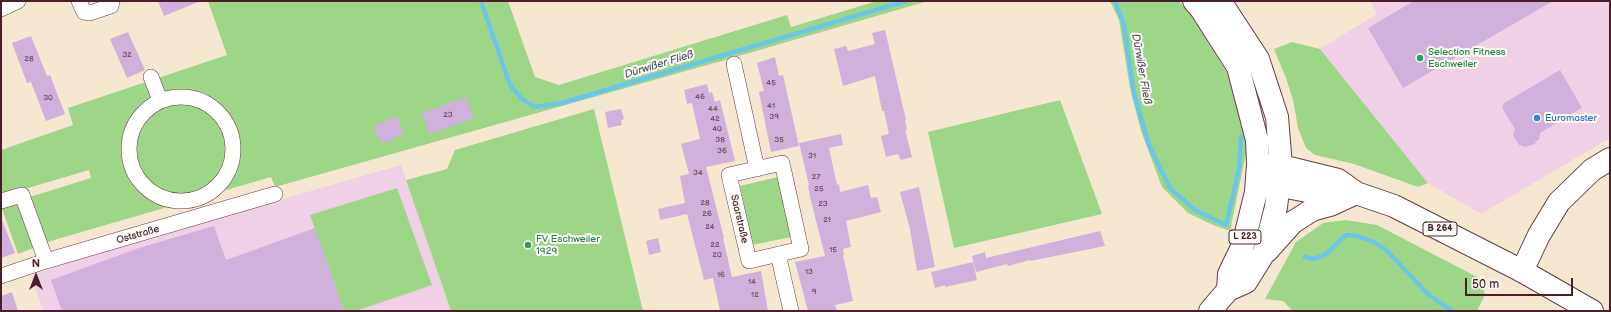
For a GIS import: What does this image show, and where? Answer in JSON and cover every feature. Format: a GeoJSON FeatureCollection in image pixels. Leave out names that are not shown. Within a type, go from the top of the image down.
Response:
{"type":"FeatureCollection","features":[{"type":"Feature","properties":{"kind":"main road"},"geometry":{"type":"LineString","coordinates":[[1194,1],[1201,9],[1238,67],[1254,124],[1257,140],[1258,173],[1280,175],[1277,118],[1258,59],[1220,1]]}},
{"type":"Feature","properties":{"kind":"main road"},"geometry":{"type":"LineString","coordinates":[[1522,270],[1539,235],[1559,202],[1592,170],[1610,159]]}},
{"type":"Feature","properties":{"kind":"main road","name":"L 223"},"geometry":{"type":"LineString","coordinates":[[1228,290],[1229,274],[1242,245],[1254,203],[1258,173]]}},
{"type":"Feature","properties":{"kind":"main road","name":"L 223"},"geometry":{"type":"LineString","coordinates":[[1210,311],[1228,290],[1246,282],[1264,253],[1280,175]]}},
{"type":"Feature","properties":{"kind":"main road","name":"B 264"},"geometry":{"type":"LineString","coordinates":[[1280,175],[1338,180],[1356,193],[1394,206],[1522,270],[1592,311]]}},
{"type":"Feature","properties":{"kind":"main road"},"geometry":{"type":"LineString","coordinates":[[1264,253],[1283,232],[1298,219],[1312,210],[1330,205],[1356,193]]}},
{"type":"Feature","properties":{"kind":"street"},"geometry":{"type":"LineString","coordinates":[[1,9],[18,1]]}},
{"type":"Feature","properties":{"kind":"street"},"geometry":{"type":"LineString","coordinates":[[79,1],[84,12],[90,13],[111,6],[112,1]]}},
{"type":"Feature","properties":{"kind":"street"},"geometry":{"type":"LineString","coordinates":[[734,64],[757,169]]}},
{"type":"Feature","properties":{"kind":"street"},"geometry":{"type":"LineString","coordinates":[[151,76],[160,100]]}},
{"type":"Feature","properties":{"kind":"street"},"geometry":{"type":"LineString","coordinates":[[175,97],[198,99],[208,104],[218,112],[228,125],[234,144],[233,159],[226,176],[212,192],[195,200],[181,202],[170,201],[156,195],[146,189],[138,179],[130,163],[129,138],[134,125],[146,110],[160,100],[175,97]]}},
{"type":"Feature","properties":{"kind":"street","name":"Saarstraße"},"geometry":{"type":"LineString","coordinates":[[782,163],[801,249],[778,254],[749,261],[729,175],[782,163]]}},
{"type":"Feature","properties":{"kind":"street","name":"Oststraße"},"geometry":{"type":"LineString","coordinates":[[1,276],[46,261],[276,194]]}},
{"type":"Feature","properties":{"kind":"street"},"geometry":{"type":"LineString","coordinates":[[1,201],[22,195],[46,261]]}},
{"type":"Feature","properties":{"kind":"street"},"geometry":{"type":"LineString","coordinates":[[195,200],[201,216]]}},
{"type":"Feature","properties":{"kind":"street"},"geometry":{"type":"LineString","coordinates":[[778,254],[791,311]]}},
{"type":"Feature","properties":{"kind":"shaded area"},"geometry":{"type":"Polygon","coordinates":[[[1370,1],[1610,1],[1610,138],[1481,214],[1428,183],[1320,49],[1377,14],[1370,1]]]}},
{"type":"Feature","properties":{"kind":"shaded area"},"geometry":{"type":"Polygon","coordinates":[[[401,165],[451,311],[43,311],[31,276],[85,256],[401,165]]]}},
{"type":"Feature","properties":{"kind":"green space"},"geometry":{"type":"Polygon","coordinates":[[[208,1],[508,1],[535,77],[559,85],[787,15],[791,27],[877,1],[928,1],[275,187],[271,177],[54,240],[18,254],[1,206],[91,178],[89,170],[1,196],[1,150],[73,125],[68,108],[227,55],[208,1]]]}},
{"type":"Feature","properties":{"kind":"green space"},"geometry":{"type":"Polygon","coordinates":[[[1110,1],[1179,1],[1192,17],[1227,73],[1244,125],[1246,153],[1230,231],[1188,213],[1162,187],[1141,131],[1130,88],[1119,20],[1110,1]]]}},
{"type":"Feature","properties":{"kind":"green space"},"geometry":{"type":"Polygon","coordinates":[[[1292,42],[1320,49],[1428,183],[1418,187],[1354,164],[1315,155],[1306,148],[1298,128],[1293,100],[1286,78],[1274,49],[1292,42]]]}},
{"type":"Feature","properties":{"kind":"green space"},"geometry":{"type":"Polygon","coordinates":[[[1060,100],[1102,214],[954,248],[928,132],[1060,100]]]}},
{"type":"Feature","properties":{"kind":"green space","name":"FV Eschweiler 1929"},"geometry":{"type":"Polygon","coordinates":[[[594,109],[643,311],[451,311],[406,180],[447,169],[455,150],[594,109]]]}},
{"type":"Feature","properties":{"kind":"green space"},"geometry":{"type":"Polygon","coordinates":[[[778,177],[791,237],[753,245],[740,186],[778,177]]]}},
{"type":"Feature","properties":{"kind":"green space"},"geometry":{"type":"Polygon","coordinates":[[[397,188],[432,285],[356,311],[344,311],[310,215],[397,188]]]}},
{"type":"Feature","properties":{"kind":"green space"},"geometry":{"type":"Polygon","coordinates":[[[1345,220],[1377,225],[1481,279],[1485,295],[1477,311],[1293,311],[1283,301],[1265,299],[1296,242],[1323,223],[1345,220]]]}},
{"type":"Feature","properties":{"kind":"building"},"geometry":{"type":"Polygon","coordinates":[[[158,1],[201,1],[164,16],[158,1]]]}},
{"type":"Feature","properties":{"kind":"building","name":"Selection Fitness Eschweiler"},"geometry":{"type":"Polygon","coordinates":[[[1414,1],[1553,1],[1403,88],[1368,28],[1414,1]]]}},
{"type":"Feature","properties":{"kind":"building"},"geometry":{"type":"Polygon","coordinates":[[[885,30],[906,120],[907,130],[905,130],[912,157],[901,160],[898,154],[886,157],[881,136],[889,134],[884,111],[882,111],[875,76],[843,86],[834,49],[846,46],[848,51],[875,44],[872,33],[885,30]]]}},
{"type":"Feature","properties":{"kind":"building"},"geometry":{"type":"Polygon","coordinates":[[[128,32],[145,70],[127,78],[110,39],[128,32]]]}},
{"type":"Feature","properties":{"kind":"building"},"geometry":{"type":"Polygon","coordinates":[[[31,36],[47,76],[50,75],[65,114],[46,121],[31,82],[27,83],[12,43],[31,36]]]}},
{"type":"Feature","properties":{"kind":"building"},"geometry":{"type":"Polygon","coordinates":[[[775,57],[779,76],[783,75],[799,146],[771,152],[759,92],[764,91],[757,63],[775,57]]]}},
{"type":"Feature","properties":{"kind":"building","name":"Euromaster"},"geometry":{"type":"Polygon","coordinates":[[[1560,70],[1582,108],[1540,133],[1539,140],[1536,141],[1535,144],[1525,147],[1519,145],[1513,135],[1515,129],[1502,108],[1504,103],[1560,70]]]}},
{"type":"Feature","properties":{"kind":"building"},"geometry":{"type":"Polygon","coordinates":[[[707,84],[709,93],[712,92],[715,102],[720,100],[735,161],[706,167],[732,277],[761,271],[768,311],[720,311],[713,278],[704,280],[687,214],[660,220],[658,209],[685,203],[680,176],[689,174],[681,144],[700,139],[692,103],[687,104],[684,90],[707,84]]]}},
{"type":"Feature","properties":{"kind":"building"},"geometry":{"type":"Polygon","coordinates":[[[466,97],[474,118],[430,134],[422,113],[466,97]]]}},
{"type":"Feature","properties":{"kind":"building"},"geometry":{"type":"Polygon","coordinates":[[[621,109],[624,119],[621,120],[622,125],[608,128],[605,112],[621,109]]]}},
{"type":"Feature","properties":{"kind":"building"},"geometry":{"type":"Polygon","coordinates":[[[397,116],[404,134],[392,139],[393,142],[380,142],[374,125],[397,116]]]}},
{"type":"Feature","properties":{"kind":"building"},"geometry":{"type":"Polygon","coordinates":[[[841,134],[843,145],[829,148],[837,185],[839,184],[840,192],[868,185],[871,198],[877,197],[881,212],[846,221],[851,247],[843,249],[843,255],[853,301],[835,305],[837,311],[808,311],[795,262],[825,256],[810,197],[809,185],[799,143],[841,134]]]}},
{"type":"Feature","properties":{"kind":"building"},"geometry":{"type":"Polygon","coordinates":[[[919,187],[935,267],[917,271],[910,229],[900,192],[919,187]]]}},
{"type":"Feature","properties":{"kind":"building"},"geometry":{"type":"Polygon","coordinates":[[[1,220],[15,253],[1,258],[1,220]]]}},
{"type":"Feature","properties":{"kind":"building"},"geometry":{"type":"Polygon","coordinates":[[[214,226],[226,260],[315,228],[344,311],[62,311],[51,280],[139,248],[214,226]]]}},
{"type":"Feature","properties":{"kind":"building"},"geometry":{"type":"Polygon","coordinates":[[[1100,231],[1105,246],[1030,260],[1008,266],[1007,264],[976,272],[972,256],[985,252],[986,258],[1100,231]]]}},
{"type":"Feature","properties":{"kind":"building"},"geometry":{"type":"Polygon","coordinates":[[[658,238],[661,252],[649,255],[646,241],[658,238]]]}},
{"type":"Feature","properties":{"kind":"building"},"geometry":{"type":"Polygon","coordinates":[[[973,262],[977,280],[935,288],[931,272],[973,262]]]}},
{"type":"Feature","properties":{"kind":"building"},"geometry":{"type":"Polygon","coordinates":[[[12,292],[18,311],[1,311],[1,296],[12,292]]]}},
{"type":"Feature","properties":{"kind":"waterway","name":"Dürwißer Fließ"},"geometry":{"type":"LineString","coordinates":[[481,1],[510,85],[521,98],[534,107],[562,103],[906,1]]}},
{"type":"Feature","properties":{"kind":"waterway","name":"Dürwißer Fließ"},"geometry":{"type":"LineString","coordinates":[[1115,1],[1124,25],[1134,94],[1149,145],[1170,188],[1195,210],[1226,225],[1239,169],[1241,137]]}},
{"type":"Feature","properties":{"kind":"waterway"},"geometry":{"type":"LineString","coordinates":[[1305,257],[1312,259],[1320,257],[1327,253],[1346,235],[1357,236],[1374,242],[1386,250],[1429,295],[1452,311]]}},
{"type":"Feature","properties":{"kind":"place","name":"Selection Fitness Eschweiler"},"geometry":{"type":"Point","coordinates":[1420,58]}},
{"type":"Feature","properties":{"kind":"place","name":"Euromaster"},"geometry":{"type":"Point","coordinates":[1537,118]}},
{"type":"Feature","properties":{"kind":"place","name":"FV Eschweiler 1929"},"geometry":{"type":"Point","coordinates":[528,245]}}]}
